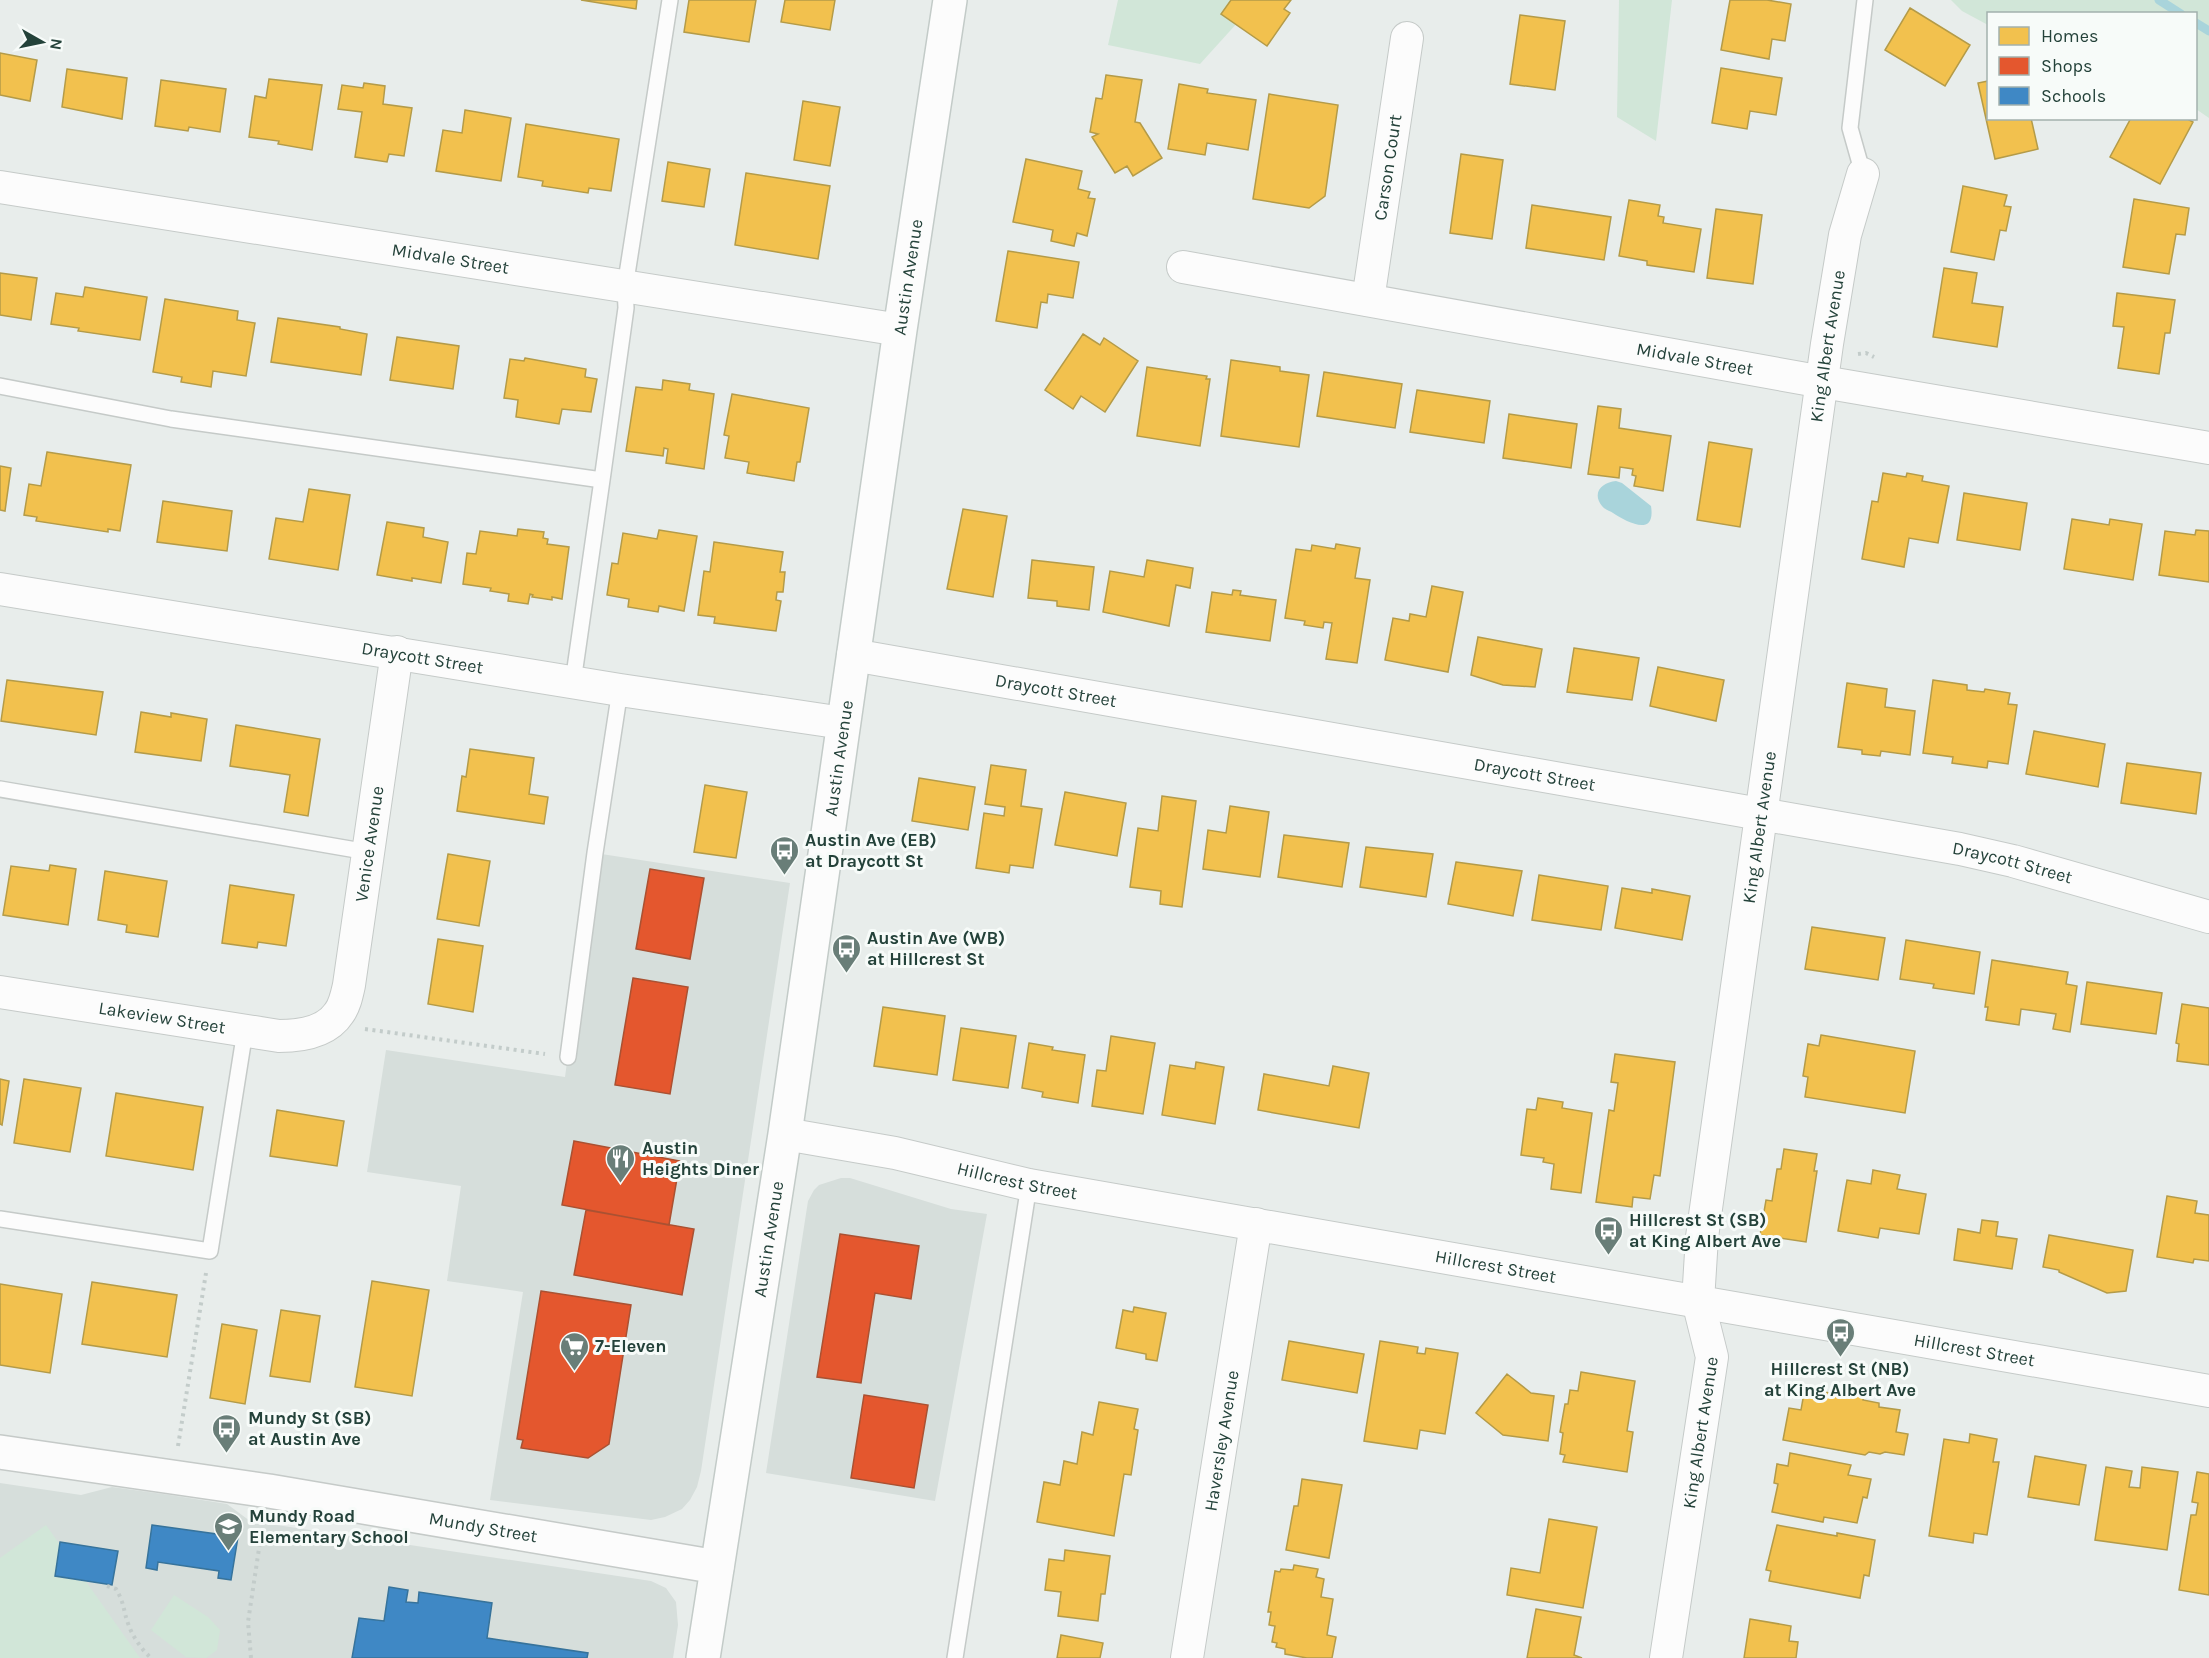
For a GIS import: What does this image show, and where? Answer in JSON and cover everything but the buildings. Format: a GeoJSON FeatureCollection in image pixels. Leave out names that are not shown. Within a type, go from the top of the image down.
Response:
{"type":"FeatureCollection","features":[{"type":"Feature","properties":{"kind":"main road","name":"Austin Avenue"},"geometry":{"type":"LineString","coordinates":[[703,1658],[785,1134],[900,330],[950,0]]}},
{"type":"Feature","properties":{"kind":"main road","name":"Mundy Street"},"geometry":{"type":"LineString","coordinates":[[0,1452],[269,1491],[717,1567]]}},
{"type":"Feature","properties":{"kind":"street","name":"Carson Court"},"geometry":{"type":"LineString","coordinates":[[1368,300],[1407,38]]}},
{"type":"Feature","properties":{"kind":"street","name":"King Albert Avenue"},"geometry":{"type":"LineString","coordinates":[[1665,1658],[1712,1357],[1698,1301],[1703,1226],[1760,815],[1845,236],[1863,174]]}},
{"type":"Feature","properties":{"kind":"street","name":"Midvale Street"},"geometry":{"type":"LineString","coordinates":[[0,187],[900,330]]}},
{"type":"Feature","properties":{"kind":"street","name":"Midvale Street"},"geometry":{"type":"LineString","coordinates":[[1183,267],[1823,382],[2209,448]]}},
{"type":"Feature","properties":{"kind":"street","name":"Draycott Street"},"geometry":{"type":"LineString","coordinates":[[0,589],[620,690],[843,723]]}},
{"type":"Feature","properties":{"kind":"street","name":"Venice Avenue"},"geometry":{"type":"LineString","coordinates":[[331,1020],[349,985],[397,652]]}},
{"type":"Feature","properties":{"kind":"street","name":"Draycott Street"},"geometry":{"type":"LineString","coordinates":[[853,655],[1987,855],[2209,917]]}},
{"type":"Feature","properties":{"kind":"street","name":"Lakeview Street"},"geometry":{"type":"LineString","coordinates":[[0,992],[279,1036],[303,1035],[331,1020]]}},
{"type":"Feature","properties":{"kind":"street","name":"Hillcrest Street"},"geometry":{"type":"LineString","coordinates":[[785,1134],[895,1153],[1029,1185],[2209,1391]]}},
{"type":"Feature","properties":{"kind":"street","name":"Haversley Avenue"},"geometry":{"type":"LineString","coordinates":[[1187,1658],[1256,1224]]}},
{"type":"Feature","properties":{"kind":"lane"},"geometry":{"type":"LineString","coordinates":[[573,682],[626,309],[625,287],[670,0]]}},
{"type":"Feature","properties":{"kind":"lane","name":"King Albert Avenue"},"geometry":{"type":"LineString","coordinates":[[1863,174],[1850,128],[1865,0]]}},
{"type":"Feature","properties":{"kind":"lane"},"geometry":{"type":"LineString","coordinates":[[0,386],[171,419],[602,480]]}},
{"type":"Feature","properties":{"kind":"lane"},"geometry":{"type":"LineString","coordinates":[[568,1057],[595,853],[620,690]]}},
{"type":"Feature","properties":{"kind":"lane"},"geometry":{"type":"LineString","coordinates":[[0,789],[368,852]]}},
{"type":"Feature","properties":{"kind":"lane"},"geometry":{"type":"LineString","coordinates":[[0,1219],[210,1251],[245,1032]]}},
{"type":"Feature","properties":{"kind":"lane"},"geometry":{"type":"LineString","coordinates":[[955,1658],[1029,1185]]}},
{"type":"Feature","properties":{"kind":"path"},"geometry":{"type":"LineString","coordinates":[[331,1020],[357,1028],[568,1057]]}},
{"type":"Feature","properties":{"kind":"path"},"geometry":{"type":"LineString","coordinates":[[177,1452],[210,1251]]}},
{"type":"Feature","properties":{"kind":"path"},"geometry":{"type":"LineString","coordinates":[[251,1658],[248,1622],[261,1534]]}},
{"type":"Feature","properties":{"kind":"path"},"geometry":{"type":"LineString","coordinates":[[107,1586],[116,1589],[124,1604],[129,1626],[144,1652],[151,1658]]}},
{"type":"Feature","properties":{"kind":"shaded area"},"geometry":{"type":"Polygon","coordinates":[[[595,853],[790,883],[701,1471],[697,1487],[682,1509],[665,1517],[651,1520],[490,1500],[523,1292],[447,1281],[461,1186],[367,1172],[386,1050],[565,1077],[595,853]]]}},
{"type":"Feature","properties":{"kind":"shaded area"},"geometry":{"type":"Polygon","coordinates":[[[841,1178],[850,1178],[951,1209],[987,1214],[935,1501],[766,1473],[808,1201],[819,1185],[841,1178]]]}},
{"type":"Feature","properties":{"kind":"shaded area","name":"Mundy Road Elementary School"},"geometry":{"type":"Polygon","coordinates":[[[0,1483],[81,1495],[112,1487],[170,1495],[227,1504],[250,1521],[651,1581],[666,1588],[676,1602],[678,1625],[673,1658],[0,1658],[0,1483]]]}},
{"type":"Feature","properties":{"kind":"green space"},"geometry":{"type":"Polygon","coordinates":[[[1118,0],[1258,0],[1200,64],[1108,45],[1118,0]]]}},
{"type":"Feature","properties":{"kind":"green space"},"geometry":{"type":"Polygon","coordinates":[[[1619,0],[1672,0],[1656,141],[1617,117],[1619,0]]]}},
{"type":"Feature","properties":{"kind":"green space"},"geometry":{"type":"Polygon","coordinates":[[[1951,0],[2209,0],[2209,118],[2197,110],[2197,12],[1987,12],[1987,24],[1962,11],[1951,0]]]}},
{"type":"Feature","properties":{"kind":"green space"},"geometry":{"type":"Polygon","coordinates":[[[46,1525],[140,1658],[0,1658],[0,1558],[46,1525]]]}},
{"type":"Feature","properties":{"kind":"green space"},"geometry":{"type":"Polygon","coordinates":[[[174,1595],[208,1617],[220,1630],[217,1650],[206,1658],[186,1657],[151,1630],[174,1595]]]}},
{"type":"Feature","properties":{"kind":"water"},"geometry":{"type":"Polygon","coordinates":[[[1616,481],[1622,483],[1651,506],[1651,516],[1645,525],[1632,523],[1602,506],[1598,492],[1607,483],[1616,481]]]}},
{"type":"Feature","properties":{"kind":"waterway"},"geometry":{"type":"LineString","coordinates":[[2159,0],[2178,12]]}},
{"type":"Feature","properties":{"kind":"waterway"},"geometry":{"type":"LineString","coordinates":[[2197,24],[2209,31]]}},
{"type":"Feature","properties":{"kind":"place","name":"Austin Ave (EB) at Draycott St"},"geometry":{"type":"Point","coordinates":[784,876]}},
{"type":"Feature","properties":{"kind":"place","name":"Austin Ave (WB) at Hillcrest St"},"geometry":{"type":"Point","coordinates":[846,974]}},
{"type":"Feature","properties":{"kind":"place","name":"Austin Heights Diner"},"geometry":{"type":"Point","coordinates":[621,1184]}},
{"type":"Feature","properties":{"kind":"place","name":"Hillcrest St (SB) at King Albert Ave"},"geometry":{"type":"Point","coordinates":[1608,1256]}},
{"type":"Feature","properties":{"kind":"place","name":"Hillcrest St (NB) at King Albert Ave"},"geometry":{"type":"Point","coordinates":[1840,1358]}},
{"type":"Feature","properties":{"kind":"place","name":"7-Eleven"},"geometry":{"type":"Point","coordinates":[574,1372]}},
{"type":"Feature","properties":{"kind":"place","name":"Mundy St (SB) at Austin Ave"},"geometry":{"type":"Point","coordinates":[227,1454]}},
{"type":"Feature","properties":{"kind":"place","name":"Mundy Road Elementary School"},"geometry":{"type":"Point","coordinates":[228,1552]}}]}
